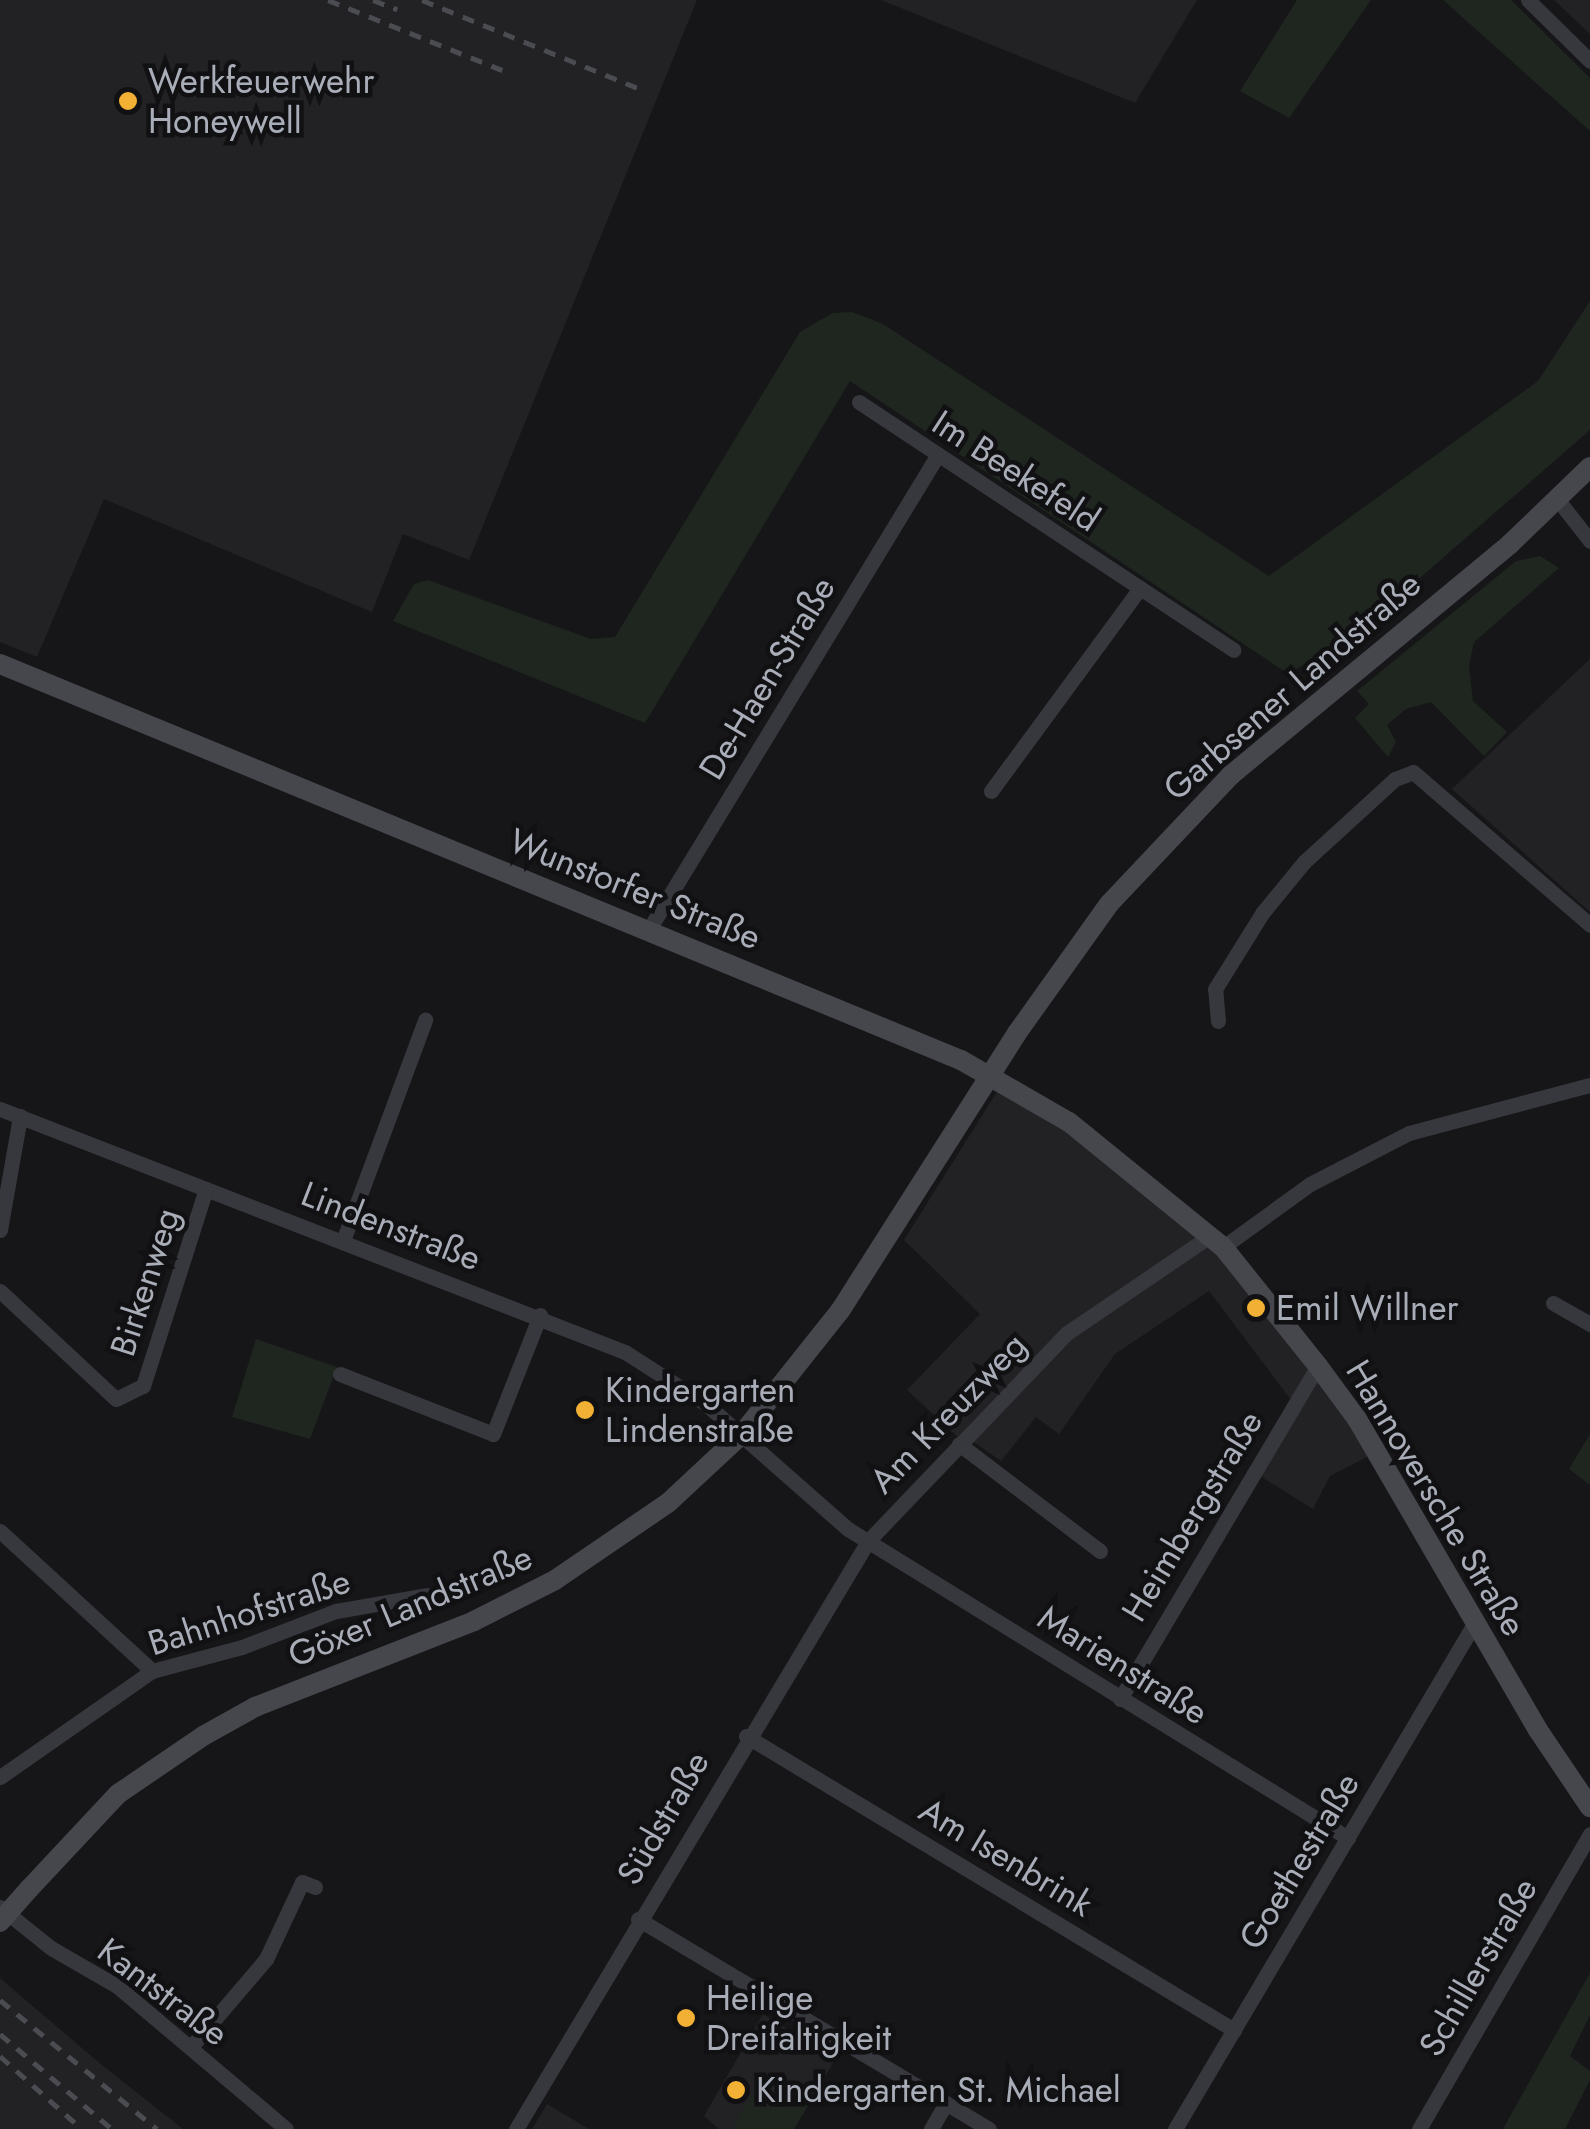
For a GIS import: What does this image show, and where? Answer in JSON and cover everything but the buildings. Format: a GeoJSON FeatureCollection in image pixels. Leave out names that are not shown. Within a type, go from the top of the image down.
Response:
{"type":"FeatureCollection","features":[{"type":"Feature","properties":{"kind":"main road","name":"Garbsener Landstraße"},"geometry":{"type":"LineString","coordinates":[[990,1074],[1110,904],[1207,799],[1558,500],[1590,467]]}},
{"type":"Feature","properties":{"kind":"main road","name":"Wunstorfer Straße"},"geometry":{"type":"LineString","coordinates":[[0,664],[990,1074],[1069,1122],[1217,1241]]}},
{"type":"Feature","properties":{"kind":"main road","name":"Göxer Landstraße"},"geometry":{"type":"LineString","coordinates":[[0,1922],[118,1794],[155,1766],[255,1707],[474,1621],[555,1580],[668,1503],[742,1434],[840,1311],[990,1074]]}},
{"type":"Feature","properties":{"kind":"main road","name":"Hannoversche Straße"},"geometry":{"type":"LineString","coordinates":[[1217,1241],[1318,1366],[1377,1452],[1474,1624],[1590,1807]]}},
{"type":"Feature","properties":{"kind":"street"},"geometry":{"type":"LineString","coordinates":[[1528,0],[1590,61]]}},
{"type":"Feature","properties":{"kind":"street","name":"Im Beekefeld"},"geometry":{"type":"LineString","coordinates":[[859,402],[1233,650]]}},
{"type":"Feature","properties":{"kind":"street","name":"De-Haen-Straße"},"geometry":{"type":"LineString","coordinates":[[648,931],[937,456]]}},
{"type":"Feature","properties":{"kind":"street"},"geometry":{"type":"LineString","coordinates":[[1558,500],[1590,541]]}},
{"type":"Feature","properties":{"kind":"street"},"geometry":{"type":"LineString","coordinates":[[991,791],[1140,588]]}},
{"type":"Feature","properties":{"kind":"street"},"geometry":{"type":"LineString","coordinates":[[1218,1021],[1215,989],[1263,912],[1316,850],[1394,780],[1413,772],[1590,925]]}},
{"type":"Feature","properties":{"kind":"street"},"geometry":{"type":"LineString","coordinates":[[344,1238],[425,1020]]}},
{"type":"Feature","properties":{"kind":"street","name":"Am Kreuzweg"},"geometry":{"type":"LineString","coordinates":[[742,1434],[868,1541],[1066,1333],[1310,1184],[1410,1133],[1590,1085]]}},
{"type":"Feature","properties":{"kind":"street","name":"Lindenstraße"},"geometry":{"type":"LineString","coordinates":[[0,1109],[540,1315],[664,1374],[742,1434]]}},
{"type":"Feature","properties":{"kind":"street"},"geometry":{"type":"LineString","coordinates":[[0,1230],[20,1116]]}},
{"type":"Feature","properties":{"kind":"street","name":"Birkenweg"},"geometry":{"type":"LineString","coordinates":[[0,1291],[116,1399],[143,1386],[206,1189]]}},
{"type":"Feature","properties":{"kind":"street"},"geometry":{"type":"LineString","coordinates":[[1553,1303],[1590,1324]]}},
{"type":"Feature","properties":{"kind":"street"},"geometry":{"type":"LineString","coordinates":[[340,1374],[493,1434],[540,1315]]}},
{"type":"Feature","properties":{"kind":"street","name":"Heimbergstraße"},"geometry":{"type":"LineString","coordinates":[[1120,1699],[1318,1366]]}},
{"type":"Feature","properties":{"kind":"street"},"geometry":{"type":"LineString","coordinates":[[958,1444],[1100,1551]]}},
{"type":"Feature","properties":{"kind":"street"},"geometry":{"type":"LineString","coordinates":[[0,1530],[152,1671]]}},
{"type":"Feature","properties":{"kind":"street","name":"Marienstraße"},"geometry":{"type":"LineString","coordinates":[[868,1541],[1348,1838]]}},
{"type":"Feature","properties":{"kind":"street","name":"Südstraße"},"geometry":{"type":"LineString","coordinates":[[516,2129],[746,1736],[868,1541]]}},
{"type":"Feature","properties":{"kind":"street","name":"Bahnhofstraße"},"geometry":{"type":"LineString","coordinates":[[0,1778],[152,1671],[242,1648],[336,1611],[428,1595]]}},
{"type":"Feature","properties":{"kind":"street","name":"Goethestraße"},"geometry":{"type":"LineString","coordinates":[[1174,2129],[1474,1624]]}},
{"type":"Feature","properties":{"kind":"street","name":"Am Isenbrink"},"geometry":{"type":"LineString","coordinates":[[746,1736],[1234,2030]]}},
{"type":"Feature","properties":{"kind":"street","name":"Schillerstraße"},"geometry":{"type":"LineString","coordinates":[[1419,2129],[1590,1834]]}},
{"type":"Feature","properties":{"kind":"street"},"geometry":{"type":"LineString","coordinates":[[191,2047],[266,1959],[302,1882],[314,1887]]}},
{"type":"Feature","properties":{"kind":"street","name":"Kantstraße"},"geometry":{"type":"LineString","coordinates":[[0,1906],[50,1948],[101,1974],[286,2129]]}},
{"type":"Feature","properties":{"kind":"street"},"geometry":{"type":"LineString","coordinates":[[638,1920],[989,2129]]}},
{"type":"Feature","properties":{"kind":"street"},"geometry":{"type":"LineString","coordinates":[[932,2129],[946,2104]]}},
{"type":"Feature","properties":{"kind":"shaded area"},"geometry":{"type":"Polygon","coordinates":[[[0,0],[697,0],[469,560],[403,534],[372,612],[104,499],[37,657],[0,642],[0,0]]]}},
{"type":"Feature","properties":{"kind":"shaded area"},"geometry":{"type":"Polygon","coordinates":[[[881,0],[1197,0],[1135,103],[881,0]]]}},
{"type":"Feature","properties":{"kind":"shaded area"},"geometry":{"type":"Polygon","coordinates":[[[1297,0],[1371,0],[1289,118],[1240,91],[1297,0]]]}},
{"type":"Feature","properties":{"kind":"shaded area"},"geometry":{"type":"Polygon","coordinates":[[[1443,0],[1511,0],[1590,78],[1590,131],[1443,0]]]}},
{"type":"Feature","properties":{"kind":"shaded area"},"geometry":{"type":"Polygon","coordinates":[[[1554,0],[1590,0],[1590,34],[1571,16],[1554,0]]]}},
{"type":"Feature","properties":{"kind":"shaded area"},"geometry":{"type":"Polygon","coordinates":[[[1590,301],[1590,430],[1337,650],[1287,673],[850,381],[645,723],[393,621],[414,584],[428,580],[591,639],[615,637],[800,332],[833,313],[852,312],[883,324],[1269,576],[1538,381],[1590,301]]]}},
{"type":"Feature","properties":{"kind":"shaded area"},"geometry":{"type":"Polygon","coordinates":[[[1540,556],[1559,568],[1474,642],[1469,666],[1473,701],[1507,732],[1484,756],[1431,702],[1406,709],[1387,725],[1396,742],[1388,757],[1355,718],[1369,704],[1357,691],[1516,561],[1540,556]]]}},
{"type":"Feature","properties":{"kind":"shaded area"},"geometry":{"type":"Polygon","coordinates":[[[1590,659],[1590,912],[1452,789],[1590,659]]]}},
{"type":"Feature","properties":{"kind":"shaded area"},"geometry":{"type":"Polygon","coordinates":[[[1003,1082],[1069,1122],[1211,1235],[1357,1419],[1377,1452],[1330,1476],[1313,1509],[1260,1476],[1298,1409],[1209,1291],[1115,1354],[1059,1434],[1036,1417],[1001,1461],[968,1438],[1068,1335],[1095,1318],[1067,1332],[960,1439],[907,1390],[980,1314],[904,1240],[1003,1082]]]}},
{"type":"Feature","properties":{"kind":"shaded area"},"geometry":{"type":"Polygon","coordinates":[[[256,1339],[337,1367],[310,1439],[232,1417],[256,1339]]]}},
{"type":"Feature","properties":{"kind":"shaded area"},"geometry":{"type":"Polygon","coordinates":[[[1590,1434],[1590,1485],[1569,1469],[1590,1434]]]}},
{"type":"Feature","properties":{"kind":"shaded area"},"geometry":{"type":"Polygon","coordinates":[[[1590,1973],[1590,2015],[1570,2056],[1590,2071],[1590,2080],[1565,2129],[1503,2129],[1590,1973]]]}},
{"type":"Feature","properties":{"kind":"shaded area"},"geometry":{"type":"Polygon","coordinates":[[[0,1978],[97,2061],[183,2129],[0,2129],[0,1978]]]}},
{"type":"Feature","properties":{"kind":"shaded area"},"geometry":{"type":"Polygon","coordinates":[[[763,2014],[836,2058],[794,2129],[719,2129],[704,2116],[763,2014]]]}},
{"type":"Feature","properties":{"kind":"shaded area"},"geometry":{"type":"Polygon","coordinates":[[[811,2080],[820,2085],[794,2129],[732,2129],[757,2087],[782,2102],[787,2094],[799,2101],[811,2080]]]}},
{"type":"Feature","properties":{"kind":"shaded area"},"geometry":{"type":"Polygon","coordinates":[[[547,2104],[589,2129],[532,2129],[547,2104]]]}},
{"type":"Feature","properties":{"kind":"railway"},"geometry":{"type":"LineString","coordinates":[[328,0],[502,70]]}},
{"type":"Feature","properties":{"kind":"railway"},"geometry":{"type":"LineString","coordinates":[[373,0],[397,9]]}},
{"type":"Feature","properties":{"kind":"railway"},"geometry":{"type":"LineString","coordinates":[[422,0],[643,90]]}},
{"type":"Feature","properties":{"kind":"railway"},"geometry":{"type":"LineString","coordinates":[[0,2000],[157,2129]]}},
{"type":"Feature","properties":{"kind":"railway"},"geometry":{"type":"LineString","coordinates":[[0,2034],[112,2129]]}},
{"type":"Feature","properties":{"kind":"railway"},"geometry":{"type":"LineString","coordinates":[[0,2056],[82,2129]]}},
{"type":"Feature","properties":{"kind":"place","name":"Werkfeuerwehr Honeywell"},"geometry":{"type":"Point","coordinates":[128,101]}},
{"type":"Feature","properties":{"kind":"place","name":"Emil Willner"},"geometry":{"type":"Point","coordinates":[1256,1308]}},
{"type":"Feature","properties":{"kind":"place","name":"Kindergarten Lindenstraße"},"geometry":{"type":"Point","coordinates":[585,1410]}},
{"type":"Feature","properties":{"kind":"place","name":"Heilige Dreifaltigkeit"},"geometry":{"type":"Point","coordinates":[686,2018]}},
{"type":"Feature","properties":{"kind":"place","name":"Kindergarten St. Michael"},"geometry":{"type":"Point","coordinates":[736,2090]}}]}
